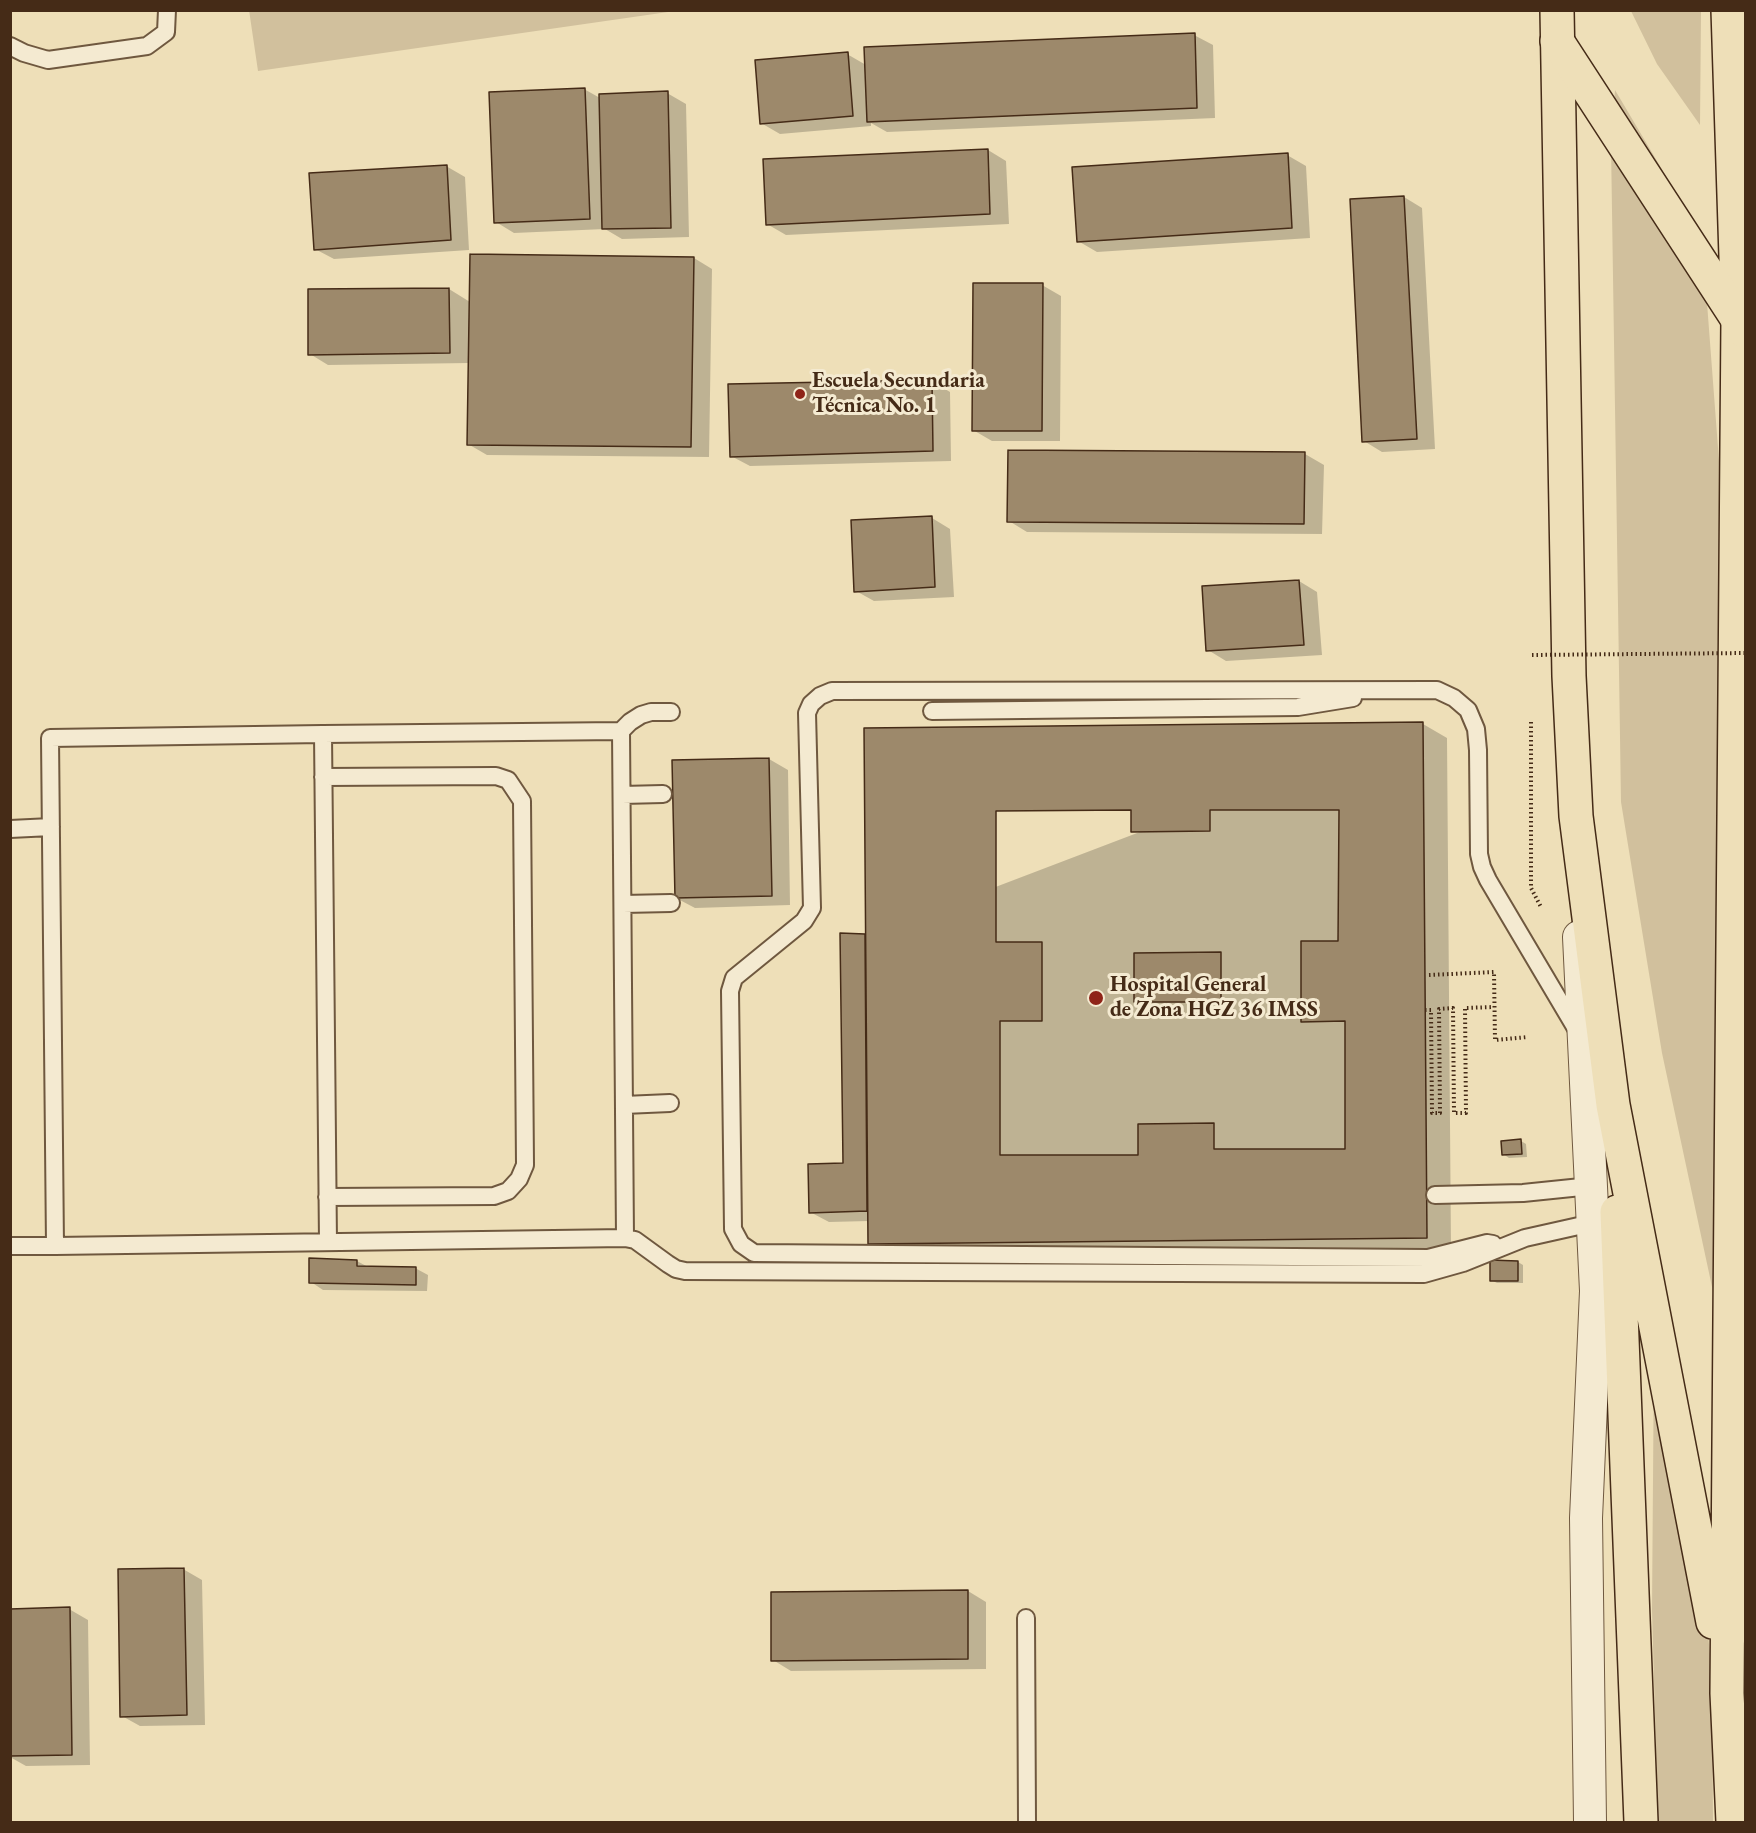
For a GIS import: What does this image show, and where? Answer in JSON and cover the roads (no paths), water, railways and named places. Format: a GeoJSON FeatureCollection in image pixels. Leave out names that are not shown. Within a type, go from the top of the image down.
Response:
{"type":"FeatureCollection","features":[{"type":"Feature","properties":{"kind":"main road"},"geometry":{"type":"LineString","coordinates":[[1728,10],[1742,325],[1727,1693],[1733,1822]]}},
{"type":"Feature","properties":{"kind":"main road"},"geometry":{"type":"LineString","coordinates":[[1557,26],[1742,325]]}},
{"type":"Feature","properties":{"kind":"main road"},"geometry":{"type":"LineString","coordinates":[[1557,26],[1569,676],[1576,816],[1613,1105],[1727,1693]]}},
{"type":"Feature","properties":{"kind":"main road"},"geometry":{"type":"LineString","coordinates":[[1613,1105],[1641,1816]]}},
{"type":"Feature","properties":{"kind":"main road"},"geometry":{"type":"LineString","coordinates":[[1728,1637],[1746,1587]]}},
{"type":"Feature","properties":{"kind":"street"},"geometry":{"type":"LineString","coordinates":[[1576,816],[1583,1041],[1596,1291],[1586,1518],[1590,1822]]}},
{"type":"Feature","properties":{"kind":"lane"},"geometry":{"type":"LineString","coordinates":[[10,46],[48,60],[147,46],[166,32],[167,10]]}},
{"type":"Feature","properties":{"kind":"lane"},"geometry":{"type":"LineString","coordinates":[[932,711],[1298,707],[1403,690]]}},
{"type":"Feature","properties":{"kind":"lane"},"geometry":{"type":"LineString","coordinates":[[1509,1245],[1487,1244],[1428,1258],[754,1253],[741,1244],[733,1229],[730,991],[734,978],[804,921],[812,908],[807,713],[811,704],[819,696],[832,691],[1437,690],[1455,698],[1468,710],[1476,729],[1479,854],[1482,867],[1583,1041]]}},
{"type":"Feature","properties":{"kind":"lane"},"geometry":{"type":"LineString","coordinates":[[55,1246],[50,738],[621,731],[641,715],[651,712],[670,712]]}},
{"type":"Feature","properties":{"kind":"lane"},"geometry":{"type":"LineString","coordinates":[[621,731],[625,1238]]}},
{"type":"Feature","properties":{"kind":"lane"},"geometry":{"type":"LineString","coordinates":[[323,734],[328,1242]]}},
{"type":"Feature","properties":{"kind":"lane"},"geometry":{"type":"LineString","coordinates":[[323,777],[496,776],[508,780],[522,801],[525,1165],[519,1179],[508,1191],[494,1196],[327,1197]]}},
{"type":"Feature","properties":{"kind":"lane"},"geometry":{"type":"LineString","coordinates":[[622,795],[663,794]]}},
{"type":"Feature","properties":{"kind":"lane"},"geometry":{"type":"LineString","coordinates":[[10,829],[51,828]]}},
{"type":"Feature","properties":{"kind":"lane"},"geometry":{"type":"LineString","coordinates":[[623,904],[671,903]]}},
{"type":"Feature","properties":{"kind":"lane"},"geometry":{"type":"LineString","coordinates":[[624,1104],[670,1103]]}},
{"type":"Feature","properties":{"kind":"lane"},"geometry":{"type":"LineString","coordinates":[[1436,1195],[1523,1193],[1591,1186]]}},
{"type":"Feature","properties":{"kind":"lane"},"geometry":{"type":"LineString","coordinates":[[10,1246],[625,1238],[635,1240],[676,1269],[697,1271],[1424,1274],[1463,1263],[1525,1238],[1592,1223]]}},
{"type":"Feature","properties":{"kind":"lane"},"geometry":{"type":"LineString","coordinates":[[1026,1618],[1027,1822]]}},
{"type":"Feature","properties":{"kind":"place","name":"Escuela Secundaria Técnica No. 1"},"geometry":{"type":"Point","coordinates":[800,394]}},
{"type":"Feature","properties":{"kind":"place","name":"Hospital General de Zona HGZ 36 IMSS"},"geometry":{"type":"Point","coordinates":[1096,998]}}]}
